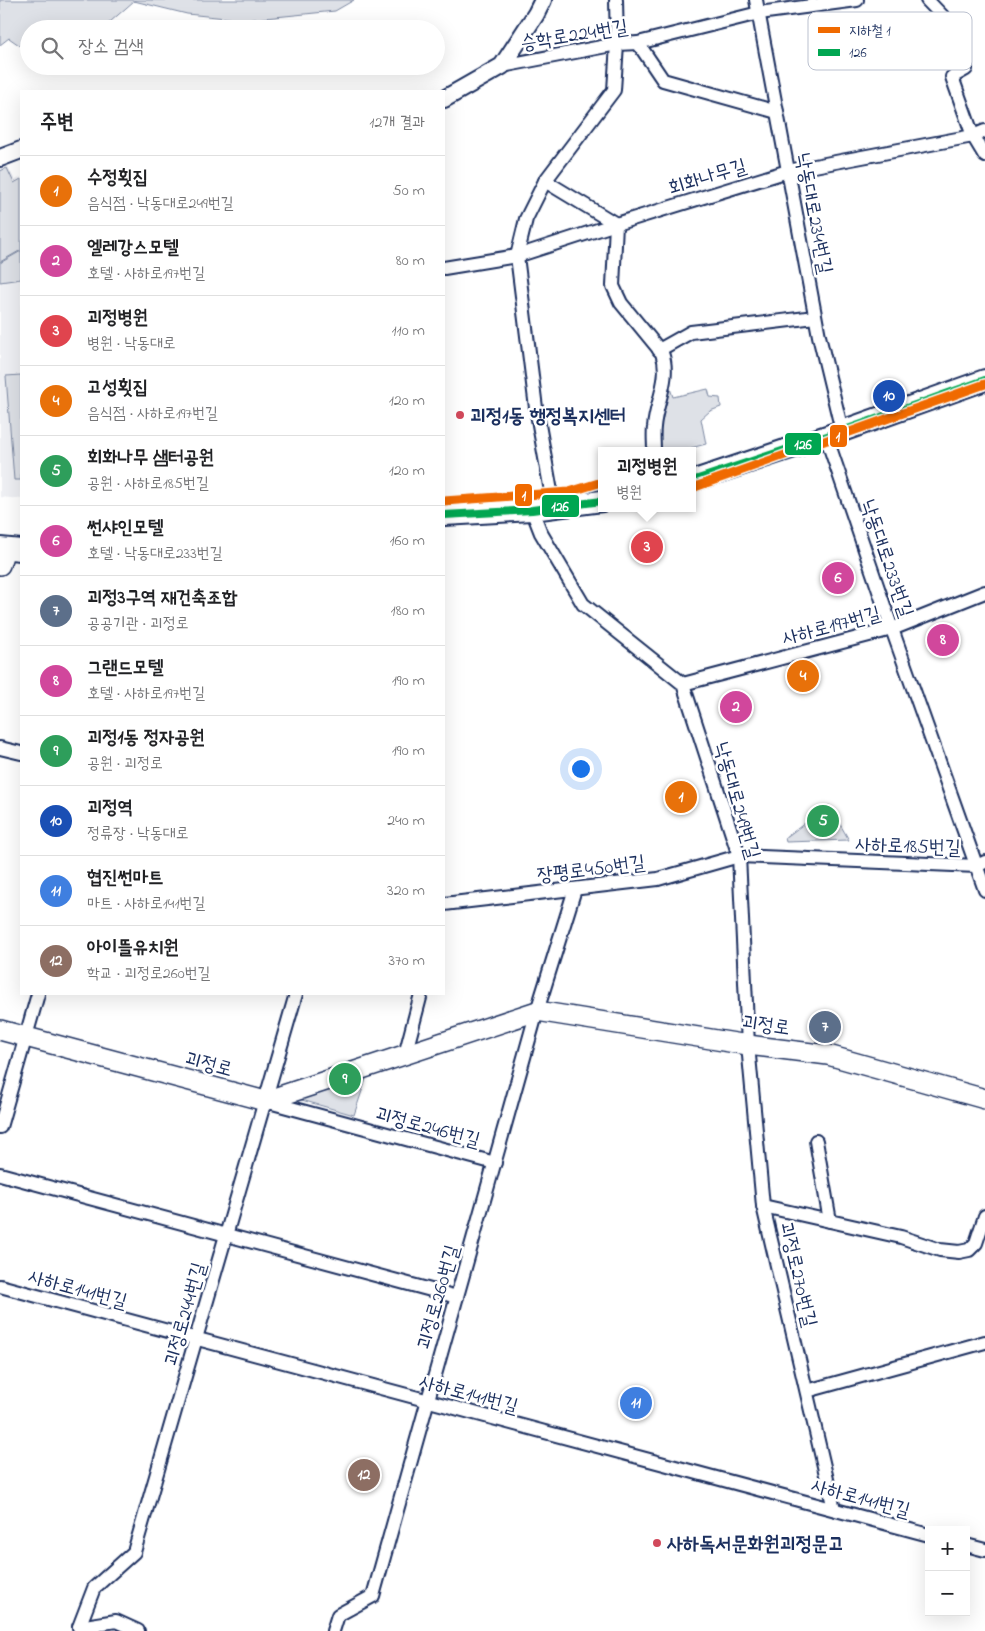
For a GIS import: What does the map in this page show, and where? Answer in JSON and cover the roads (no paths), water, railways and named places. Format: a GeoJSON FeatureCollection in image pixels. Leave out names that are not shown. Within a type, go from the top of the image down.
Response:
{"type":"FeatureCollection","features":[{"type":"Feature","properties":{"kind":"main road"},"geometry":{"type":"LineString","coordinates":[[696,480],[834,434],[985,380]]}},
{"type":"Feature","properties":{"kind":"main road"},"geometry":{"type":"LineString","coordinates":[[445,515],[532,510],[598,502]]}},
{"type":"Feature","properties":{"kind":"main road","name":"괴정로"},"geometry":{"type":"LineString","coordinates":[[0,1030],[265,1101],[538,1011],[828,1055],[985,1098]]}},
{"type":"Feature","properties":{"kind":"street"},"geometry":{"type":"LineString","coordinates":[[445,98],[502,66],[543,0]]}},
{"type":"Feature","properties":{"kind":"street"},"geometry":{"type":"LineString","coordinates":[[554,508],[536,408],[517,256],[526,219],[545,181],[614,90],[617,44],[616,0]]}},
{"type":"Feature","properties":{"kind":"street","name":"낙동대로234번길"},"geometry":{"type":"LineString","coordinates":[[756,0],[815,317],[834,434]]}},
{"type":"Feature","properties":{"kind":"street","name":"승학로224번길"},"geometry":{"type":"LineString","coordinates":[[502,66],[617,44],[638,43],[759,13],[857,0]]}},
{"type":"Feature","properties":{"kind":"street"},"geometry":{"type":"LineString","coordinates":[[927,0],[938,12]]}},
{"type":"Feature","properties":{"kind":"street"},"geometry":{"type":"LineString","coordinates":[[638,43],[663,80],[777,112]]}},
{"type":"Feature","properties":{"kind":"street"},"geometry":{"type":"LineString","coordinates":[[964,70],[952,77],[979,134],[985,156]]}},
{"type":"Feature","properties":{"kind":"street","name":"회화나무길"},"geometry":{"type":"LineString","coordinates":[[445,268],[517,256],[788,172],[979,134]]}},
{"type":"Feature","properties":{"kind":"street"},"geometry":{"type":"LineString","coordinates":[[0,158],[20,150]]}},
{"type":"Feature","properties":{"kind":"street"},"geometry":{"type":"LineString","coordinates":[[545,181],[616,224],[613,286],[621,303],[659,350],[665,362],[664,383],[654,426],[654,447]]}},
{"type":"Feature","properties":{"kind":"street"},"geometry":{"type":"LineString","coordinates":[[659,350],[691,332],[815,317]]}},
{"type":"Feature","properties":{"kind":"street","name":"낙동대로233번길"},"geometry":{"type":"LineString","coordinates":[[834,434],[892,629],[981,864],[985,890]]}},
{"type":"Feature","properties":{"kind":"street"},"geometry":{"type":"LineString","coordinates":[[532,510],[541,534],[583,604],[683,684]]}},
{"type":"Feature","properties":{"kind":"street","name":"사하로197번길"},"geometry":{"type":"LineString","coordinates":[[683,684],[892,629],[985,592]]}},
{"type":"Feature","properties":{"kind":"street","name":"낙동대로249번길"},"geometry":{"type":"LineString","coordinates":[[683,684],[739,856],[748,1044]]}},
{"type":"Feature","properties":{"kind":"street"},"geometry":{"type":"LineString","coordinates":[[0,748],[20,753]]}},
{"type":"Feature","properties":{"kind":"street","name":"사하로185번길"},"geometry":{"type":"LineString","coordinates":[[739,856],[981,864]]}},
{"type":"Feature","properties":{"kind":"street","name":"장평로450번길"},"geometry":{"type":"LineString","coordinates":[[445,906],[658,879],[739,856]]}},
{"type":"Feature","properties":{"kind":"street"},"geometry":{"type":"LineString","coordinates":[[538,1011],[574,889]]}},
{"type":"Feature","properties":{"kind":"street"},"geometry":{"type":"LineString","coordinates":[[0,1127],[38,995]]}},
{"type":"Feature","properties":{"kind":"street","name":"괴정로244번길"},"geometry":{"type":"LineString","coordinates":[[138,1631],[116,1621],[79,1627],[94,1588],[134,1552],[296,995]]}},
{"type":"Feature","properties":{"kind":"street"},"geometry":{"type":"LineString","coordinates":[[405,1055],[421,995]]}},
{"type":"Feature","properties":{"kind":"street","name":"괴정로260번길"},"geometry":{"type":"LineString","coordinates":[[333,1631],[338,1615],[373,1596],[538,1011]]}},
{"type":"Feature","properties":{"kind":"street","name":"괴정로270번길"},"geometry":{"type":"LineString","coordinates":[[748,1044],[763,1206],[834,1508]]}},
{"type":"Feature","properties":{"kind":"street","name":"괴정로246번길"},"geometry":{"type":"LineString","coordinates":[[265,1101],[495,1163]]}},
{"type":"Feature","properties":{"kind":"street"},"geometry":{"type":"LineString","coordinates":[[816,1140],[830,1221]]}},
{"type":"Feature","properties":{"kind":"street"},"geometry":{"type":"LineString","coordinates":[[0,1174],[457,1297]]}},
{"type":"Feature","properties":{"kind":"street"},"geometry":{"type":"LineString","coordinates":[[763,1206],[901,1237],[940,1250],[959,1252],[969,1250],[976,1243],[985,1216]]}},
{"type":"Feature","properties":{"kind":"street","name":"사하로141번길"},"geometry":{"type":"LineString","coordinates":[[0,1286],[925,1534]]}},
{"type":"Feature","properties":{"kind":"street"},"geometry":{"type":"LineString","coordinates":[[807,1391],[985,1342]]}},
{"type":"Feature","properties":{"kind":"street"},"geometry":{"type":"LineString","coordinates":[[970,1546],[985,1550]]}},
{"type":"Feature","properties":{"kind":"metro line","name":"1"},"geometry":{"type":"LineString","coordinates":[[696,487],[985,384]]}},
{"type":"Feature","properties":{"kind":"metro line","name":"1"},"geometry":{"type":"LineString","coordinates":[[445,501],[569,492],[598,483]]}},
{"type":"Feature","properties":{"kind":"place","name":"괴정역"},"geometry":{"type":"Point","coordinates":[889,396]}},
{"type":"Feature","properties":{"kind":"place","name":"괴정1동 행정복지센터"},"geometry":{"type":"Point","coordinates":[460,415]}},
{"type":"Feature","properties":{"kind":"place","name":"괴정병원"},"geometry":{"type":"Point","coordinates":[647,547]}},
{"type":"Feature","properties":{"kind":"place","name":"썬샤인모텔"},"geometry":{"type":"Point","coordinates":[838,578]}},
{"type":"Feature","properties":{"kind":"place","name":"그랜드모텔"},"geometry":{"type":"Point","coordinates":[943,640]}},
{"type":"Feature","properties":{"kind":"place","name":"고성횟집"},"geometry":{"type":"Point","coordinates":[803,676]}},
{"type":"Feature","properties":{"kind":"place","name":"엘레강스모텔"},"geometry":{"type":"Point","coordinates":[736,707]}},
{"type":"Feature","properties":{"kind":"place","name":"수정횟집"},"geometry":{"type":"Point","coordinates":[681,797]}},
{"type":"Feature","properties":{"kind":"place","name":"회화나무 샘터공원"},"geometry":{"type":"Point","coordinates":[823,821]}},
{"type":"Feature","properties":{"kind":"place","name":"괴정3구역 재건축조합"},"geometry":{"type":"Point","coordinates":[825,1027]}},
{"type":"Feature","properties":{"kind":"place","name":"괴정1동 정자공원"},"geometry":{"type":"Point","coordinates":[345,1079]}},
{"type":"Feature","properties":{"kind":"place","name":"협진썬마트"},"geometry":{"type":"Point","coordinates":[636,1403]}},
{"type":"Feature","properties":{"kind":"place","name":"아이뜰유치원"},"geometry":{"type":"Point","coordinates":[364,1475]}},
{"type":"Feature","properties":{"kind":"place","name":"사하독서문화원괴정문고"},"geometry":{"type":"Point","coordinates":[657,1543]}}]}
